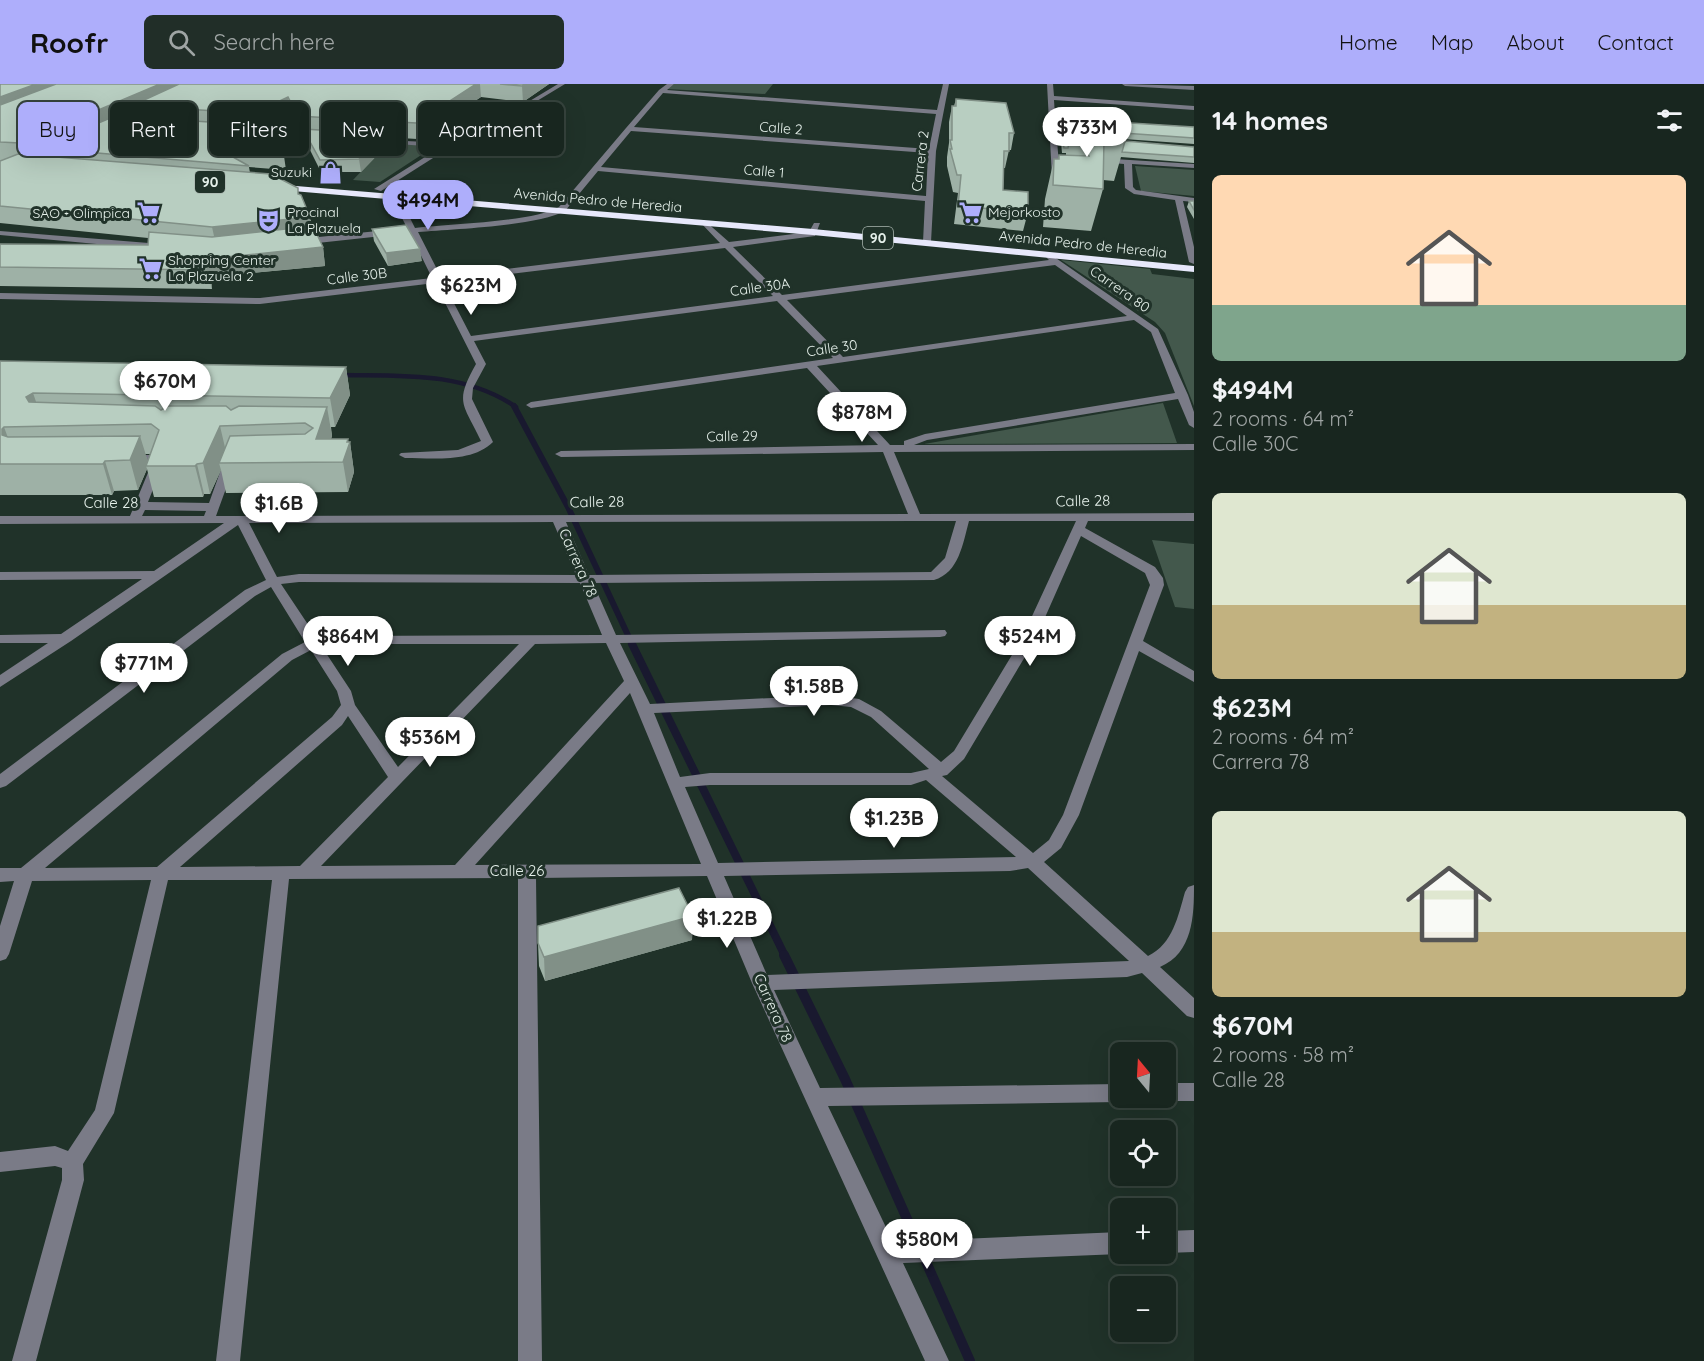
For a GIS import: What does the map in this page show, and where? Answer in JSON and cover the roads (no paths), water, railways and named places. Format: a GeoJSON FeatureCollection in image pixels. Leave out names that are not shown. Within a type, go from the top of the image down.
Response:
{"type":"FeatureCollection","features":[{"type":"Feature","properties":{"kind":"highway","name":"Avenida Pedro de Heredia"},"geometry":{"type":"LineString","coordinates":[[815,229],[704,222],[564,206],[394,196],[262,183],[378,189],[927,239],[1193,259]]}},
{"type":"Feature","properties":{"kind":"highway","name":"Avenida Pedro de Heredia"},"geometry":{"type":"LineString","coordinates":[[927,239],[1045,253],[1193,259]]}},
{"type":"Feature","properties":{"kind":"street"},"geometry":{"type":"LineString","coordinates":[[532,102],[562,84]]}},
{"type":"Feature","properties":{"kind":"street"},"geometry":{"type":"LineString","coordinates":[[285,243],[546,216],[564,206],[661,91],[671,84]]}},
{"type":"Feature","properties":{"kind":"street","name":"Carrera 2"},"geometry":{"type":"LineString","coordinates":[[927,239],[932,151],[946,84]]}},
{"type":"Feature","properties":{"kind":"street"},"geometry":{"type":"LineString","coordinates":[[1050,84],[1056,177]]}},
{"type":"Feature","properties":{"kind":"street"},"geometry":{"type":"LineString","coordinates":[[1125,84],[1194,88]]}},
{"type":"Feature","properties":{"kind":"street"},"geometry":{"type":"LineString","coordinates":[[661,91],[941,112]]}},
{"type":"Feature","properties":{"kind":"street"},"geometry":{"type":"LineString","coordinates":[[1052,98],[1194,108]]}},
{"type":"Feature","properties":{"kind":"street"},"geometry":{"type":"LineString","coordinates":[[1053,118],[1100,121]]}},
{"type":"Feature","properties":{"kind":"street","name":"Calle 2"},"geometry":{"type":"LineString","coordinates":[[628,129],[932,151]]}},
{"type":"Feature","properties":{"kind":"street"},"geometry":{"type":"LineString","coordinates":[[1053,138],[1089,141]]}},
{"type":"Feature","properties":{"kind":"street"},"geometry":{"type":"LineString","coordinates":[[378,189],[430,156]]}},
{"type":"Feature","properties":{"kind":"street"},"geometry":{"type":"LineString","coordinates":[[1053,157],[1064,158]]}},
{"type":"Feature","properties":{"kind":"street"},"geometry":{"type":"LineString","coordinates":[[1096,160],[1194,166]]}},
{"type":"Feature","properties":{"kind":"street"},"geometry":{"type":"LineString","coordinates":[[1128,162],[1129,188],[1134,192],[1194,200]]}},
{"type":"Feature","properties":{"kind":"street","name":"Calle 1"},"geometry":{"type":"LineString","coordinates":[[596,169],[929,199]]}},
{"type":"Feature","properties":{"kind":"street"},"geometry":{"type":"LineString","coordinates":[[394,196],[480,366],[469,386],[467,399],[487,442],[479,448],[464,453],[405,455]]}},
{"type":"Feature","properties":{"kind":"street"},"geometry":{"type":"LineString","coordinates":[[1179,199],[1190,226],[1193,259]]}},
{"type":"Feature","properties":{"kind":"street"},"geometry":{"type":"LineString","coordinates":[[704,222],[725,246],[842,361]]}},
{"type":"Feature","properties":{"kind":"street","name":"Calle 30B"},"geometry":{"type":"LineString","coordinates":[[0,296],[260,301],[725,246],[801,236],[815,229]]}},
{"type":"Feature","properties":{"kind":"street"},"geometry":{"type":"LineString","coordinates":[[0,232],[174,248]]}},
{"type":"Feature","properties":{"kind":"street","name":"Carrera 80"},"geometry":{"type":"LineString","coordinates":[[1045,253],[1137,317],[1157,335],[1194,425]]}},
{"type":"Feature","properties":{"kind":"street","name":"Calle 30A"},"geometry":{"type":"LineString","coordinates":[[467,339],[1057,262]]}},
{"type":"Feature","properties":{"kind":"street","name":"Calle 30"},"geometry":{"type":"LineString","coordinates":[[531,405],[1137,317]]}},
{"type":"Feature","properties":{"kind":"street"},"geometry":{"type":"LineString","coordinates":[[810,365],[886,448],[916,519]]}},
{"type":"Feature","properties":{"kind":"street","name":"Calle 29"},"geometry":{"type":"LineString","coordinates":[[904,447],[908,443],[925,437],[1183,395]]}},
{"type":"Feature","properties":{"kind":"street","name":"Calle 29"},"geometry":{"type":"LineString","coordinates":[[561,454],[904,447],[1194,447]]}},
{"type":"Feature","properties":{"kind":"street"},"geometry":{"type":"LineString","coordinates":[[117,460],[160,456],[135,519]]}},
{"type":"Feature","properties":{"kind":"street"},"geometry":{"type":"LineString","coordinates":[[140,506],[212,513],[235,457]]}},
{"type":"Feature","properties":{"kind":"street","name":"Calle 28"},"geometry":{"type":"LineString","coordinates":[[0,520],[135,519],[212,513],[240,518],[963,519],[1081,524],[1194,517]]}},
{"type":"Feature","properties":{"kind":"street"},"geometry":{"type":"LineString","coordinates":[[0,682],[68,638],[240,518],[273,581],[344,691],[348,705],[397,778]]}},
{"type":"Feature","properties":{"kind":"street","name":"Carrera 78"},"geometry":{"type":"LineString","coordinates":[[561,519],[590,579],[632,682],[650,708],[681,783],[712,870],[761,983],[938,1361]]}},
{"type":"Feature","properties":{"kind":"street"},"geometry":{"type":"LineString","coordinates":[[0,782],[250,593],[273,581],[299,578],[616,579],[934,576],[945,569],[954,556],[963,519]]}},
{"type":"Feature","properties":{"kind":"street"},"geometry":{"type":"LineString","coordinates":[[681,783],[710,779],[911,779],[935,773],[959,755],[1028,640],[1081,524],[1150,570],[1156,578],[1157,585],[1071,815],[1057,843],[1033,862]]}},
{"type":"Feature","properties":{"kind":"street"},"geometry":{"type":"LineString","coordinates":[[0,576],[156,575]]}},
{"type":"Feature","properties":{"kind":"street"},"geometry":{"type":"LineString","coordinates":[[0,954],[25,875],[287,657],[314,643],[349,640],[640,639],[940,633]]}},
{"type":"Feature","properties":{"kind":"street"},"geometry":{"type":"LineString","coordinates":[[0,639],[68,638]]}},
{"type":"Feature","properties":{"kind":"street"},"geometry":{"type":"LineString","coordinates":[[304,873],[532,639]]}},
{"type":"Feature","properties":{"kind":"street"},"geometry":{"type":"LineString","coordinates":[[1135,642],[1194,677]]}},
{"type":"Feature","properties":{"kind":"street"},"geometry":{"type":"LineString","coordinates":[[460,871],[632,682]]}},
{"type":"Feature","properties":{"kind":"street"},"geometry":{"type":"LineString","coordinates":[[650,708],[831,700],[854,702],[876,714],[935,773],[1194,1010]]}},
{"type":"Feature","properties":{"kind":"street"},"geometry":{"type":"LineString","coordinates":[[24,1361],[74,1180],[72,1162],[104,1113],[161,874],[337,720],[348,705]]}},
{"type":"Feature","properties":{"kind":"street","name":"Calle 26"},"geometry":{"type":"LineString","coordinates":[[0,876],[732,870],[1010,865],[1033,862]]}},
{"type":"Feature","properties":{"kind":"street"},"geometry":{"type":"LineString","coordinates":[[527,871],[530,1361]]}},
{"type":"Feature","properties":{"kind":"street"},"geometry":{"type":"LineString","coordinates":[[228,1361],[281,872]]}},
{"type":"Feature","properties":{"kind":"street"},"geometry":{"type":"LineString","coordinates":[[761,983],[1127,969],[1148,966],[1172,951],[1194,891]]}},
{"type":"Feature","properties":{"kind":"street"},"geometry":{"type":"LineString","coordinates":[[1176,1092],[1194,1092]]}},
{"type":"Feature","properties":{"kind":"street"},"geometry":{"type":"LineString","coordinates":[[814,1097],[1110,1093]]}},
{"type":"Feature","properties":{"kind":"street"},"geometry":{"type":"LineString","coordinates":[[0,1162],[55,1156],[72,1162]]}},
{"type":"Feature","properties":{"kind":"street"},"geometry":{"type":"LineString","coordinates":[[1176,1242],[1194,1241]]}},
{"type":"Feature","properties":{"kind":"street"},"geometry":{"type":"LineString","coordinates":[[887,1253],[1110,1243]]}},
{"type":"Feature","properties":{"kind":"waterway"},"geometry":{"type":"LineString","coordinates":[[339,375],[408,376],[453,381],[496,395],[516,407]]}},
{"type":"Feature","properties":{"kind":"waterway"},"geometry":{"type":"LineString","coordinates":[[514,406],[568,507],[633,646]]}},
{"type":"Feature","properties":{"kind":"waterway"},"geometry":{"type":"LineString","coordinates":[[632,644],[785,956]]}},
{"type":"Feature","properties":{"kind":"waterway"},"geometry":{"type":"LineString","coordinates":[[784,955],[845,1079],[970,1361]]}},
{"type":"Feature","properties":{"kind":"place","name":"Suzuki"},"geometry":{"type":"Point","coordinates":[330,172]}},
{"type":"Feature","properties":{"kind":"place","name":"Mejorkosto"},"geometry":{"type":"Point","coordinates":[970,212]}},
{"type":"Feature","properties":{"kind":"place","name":"SAO - Olimpica"},"geometry":{"type":"Point","coordinates":[148,213]}},
{"type":"Feature","properties":{"kind":"place","name":"Procinal La Plazuela"},"geometry":{"type":"Point","coordinates":[269,220]}},
{"type":"Feature","properties":{"kind":"place","name":"Shopping Center La Plazuela 2"},"geometry":{"type":"Point","coordinates":[150,268]}}]}
